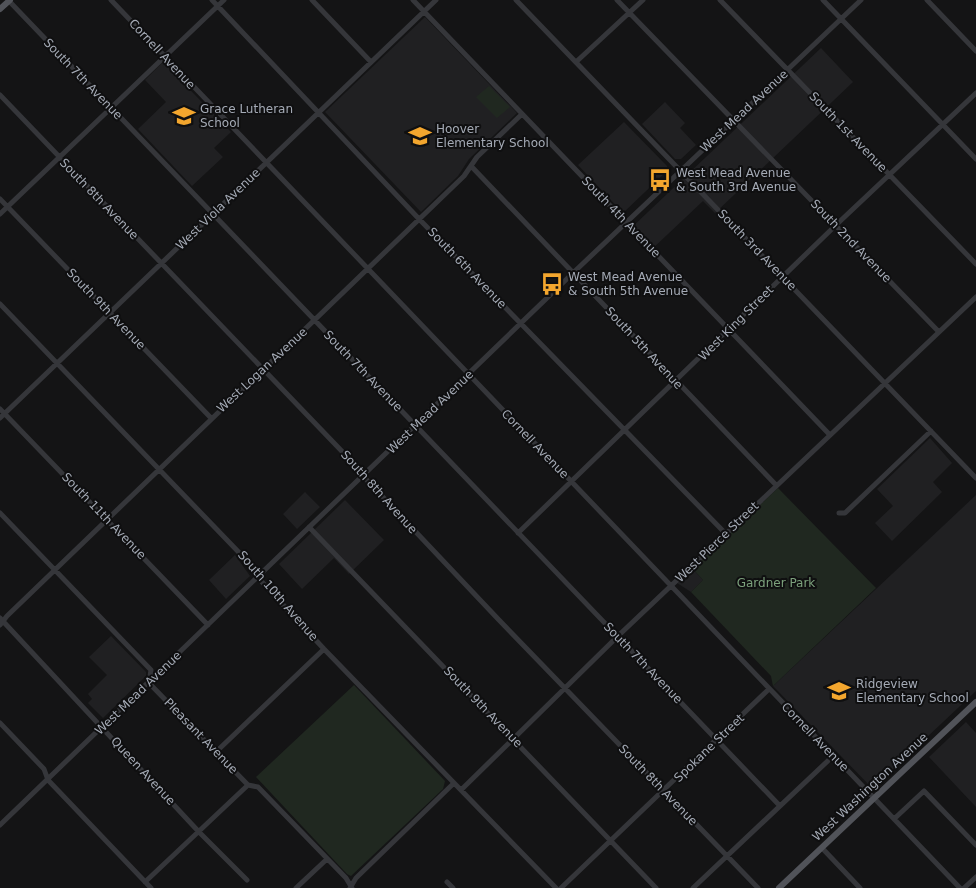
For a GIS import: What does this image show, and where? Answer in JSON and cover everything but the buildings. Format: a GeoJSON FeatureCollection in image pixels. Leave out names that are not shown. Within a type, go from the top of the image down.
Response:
{"type":"FeatureCollection","features":[{"type":"Feature","properties":{"kind":"main road"},"geometry":{"type":"LineString","coordinates":[[0,9],[9,0]]}},
{"type":"Feature","properties":{"kind":"main road","name":"West Washington Avenue"},"geometry":{"type":"LineString","coordinates":[[779,888],[976,702]]}},
{"type":"Feature","properties":{"kind":"street","name":"South 7th Avenue"},"geometry":{"type":"LineString","coordinates":[[9,0],[780,806]]}},
{"type":"Feature","properties":{"kind":"street","name":"Cornell Avenue"},"geometry":{"type":"LineString","coordinates":[[110,0],[265,164],[962,888]]}},
{"type":"Feature","properties":{"kind":"street","name":"South 6th Avenue"},"geometry":{"type":"LineString","coordinates":[[212,0],[420,220],[725,533]]}},
{"type":"Feature","properties":{"kind":"street"},"geometry":{"type":"LineString","coordinates":[[0,214],[224,0]]}},
{"type":"Feature","properties":{"kind":"street"},"geometry":{"type":"LineString","coordinates":[[312,0],[371,62]]}},
{"type":"Feature","properties":{"kind":"street","name":"South 4th Avenue"},"geometry":{"type":"LineString","coordinates":[[413,0],[830,434]]}},
{"type":"Feature","properties":{"kind":"street","name":"West Viola Avenue"},"geometry":{"type":"LineString","coordinates":[[0,418],[436,0]]}},
{"type":"Feature","properties":{"kind":"street","name":"South 3rd Avenue"},"geometry":{"type":"LineString","coordinates":[[516,0],[976,478]]}},
{"type":"Feature","properties":{"kind":"street","name":"South 2nd Avenue"},"geometry":{"type":"LineString","coordinates":[[618,0],[938,332]]}},
{"type":"Feature","properties":{"kind":"street"},"geometry":{"type":"LineString","coordinates":[[576,62],[643,0]]}},
{"type":"Feature","properties":{"kind":"street","name":"South 1st Avenue"},"geometry":{"type":"LineString","coordinates":[[720,0],[976,264]]}},
{"type":"Feature","properties":{"kind":"street"},"geometry":{"type":"LineString","coordinates":[[823,0],[976,159]]}},
{"type":"Feature","properties":{"kind":"street","name":"West Mead Avenue"},"geometry":{"type":"LineString","coordinates":[[0,825],[574,272],[861,0]]}},
{"type":"Feature","properties":{"kind":"street"},"geometry":{"type":"LineString","coordinates":[[927,0],[976,51]]}},
{"type":"Feature","properties":{"kind":"street","name":"West King Street"},"geometry":{"type":"LineString","coordinates":[[518,533],[836,225],[976,93]]}},
{"type":"Feature","properties":{"kind":"street","name":"South 8th Avenue"},"geometry":{"type":"LineString","coordinates":[[0,95],[357,467],[363,476],[564,688],[758,888]]}},
{"type":"Feature","properties":{"kind":"street","name":"West Logan Avenue"},"geometry":{"type":"LineString","coordinates":[[1,621],[158,468],[420,220],[464,176],[477,157],[522,114]]}},
{"type":"Feature","properties":{"kind":"street","name":"South 5th Avenue"},"geometry":{"type":"LineString","coordinates":[[471,166],[776,485]]}},
{"type":"Feature","properties":{"kind":"street","name":"South 9th Avenue"},"geometry":{"type":"LineString","coordinates":[[0,199],[211,418]]}},
{"type":"Feature","properties":{"kind":"street","name":"West Pierce Street"},"geometry":{"type":"LineString","coordinates":[[461,790],[725,533],[976,296]]}},
{"type":"Feature","properties":{"kind":"street","name":"South 10th Avenue"},"geometry":{"type":"LineString","coordinates":[[0,304],[252,566],[262,582],[324,649],[556,888]]}},
{"type":"Feature","properties":{"kind":"street","name":"South 11th Avenue"},"geometry":{"type":"LineString","coordinates":[[0,408],[208,625]]}},
{"type":"Feature","properties":{"kind":"street"},"geometry":{"type":"LineString","coordinates":[[839,513],[845,512],[931,431]]}},
{"type":"Feature","properties":{"kind":"street","name":"Pleasant Avenue"},"geometry":{"type":"LineString","coordinates":[[0,513],[151,670],[149,683],[248,785],[258,787],[346,878],[351,888]]}},
{"type":"Feature","properties":{"kind":"street","name":"South 9th Avenue"},"geometry":{"type":"LineString","coordinates":[[309,527],[656,888]]}},
{"type":"Feature","properties":{"kind":"street","name":"Queen Avenue"},"geometry":{"type":"LineString","coordinates":[[1,621],[199,832],[247,880]]}},
{"type":"Feature","properties":{"kind":"street"},"geometry":{"type":"LineString","coordinates":[[217,751],[324,649]]}},
{"type":"Feature","properties":{"kind":"street","name":"Spokane Street"},"geometry":{"type":"LineString","coordinates":[[560,888],[612,841],[769,689]]}},
{"type":"Feature","properties":{"kind":"street"},"geometry":{"type":"LineString","coordinates":[[0,723],[44,769],[48,780],[151,888]]}},
{"type":"Feature","properties":{"kind":"street"},"geometry":{"type":"LineString","coordinates":[[693,888],[833,756]]}},
{"type":"Feature","properties":{"kind":"street"},"geometry":{"type":"LineString","coordinates":[[351,888],[356,878],[454,783]]}},
{"type":"Feature","properties":{"kind":"street"},"geometry":{"type":"LineString","coordinates":[[146,882],[248,785]]}},
{"type":"Feature","properties":{"kind":"street"},"geometry":{"type":"LineString","coordinates":[[894,819],[924,791],[976,845]]}},
{"type":"Feature","properties":{"kind":"street"},"geometry":{"type":"LineString","coordinates":[[822,848],[860,888]]}},
{"type":"Feature","properties":{"kind":"street"},"geometry":{"type":"LineString","coordinates":[[296,888],[327,859]]}},
{"type":"Feature","properties":{"kind":"street"},"geometry":{"type":"LineString","coordinates":[[962,888],[976,876]]}},
{"type":"Feature","properties":{"kind":"street"},"geometry":{"type":"LineString","coordinates":[[447,882],[453,888]]}},
{"type":"Feature","properties":{"kind":"shaded area","name":"Hoover Elementary School"},"geometry":{"type":"Polygon","coordinates":[[[425,17],[517,113],[469,159],[458,176],[421,212],[325,112],[425,17]]]}},
{"type":"Feature","properties":{"kind":"shaded area"},"geometry":{"type":"Polygon","coordinates":[[[821,48],[853,82],[715,213],[703,201],[650,251],[629,230],[821,48]]]}},
{"type":"Feature","properties":{"kind":"shaded area","name":"Grace Lutheran School"},"geometry":{"type":"Polygon","coordinates":[[[163,62],[231,132],[214,148],[223,157],[192,186],[138,129],[166,102],[145,80],[163,62]]]}},
{"type":"Feature","properties":{"kind":"shaded area"},"geometry":{"type":"Polygon","coordinates":[[[665,102],[685,123],[680,128],[696,145],[681,159],[675,159],[642,124],[665,102]]]}},
{"type":"Feature","properties":{"kind":"shaded area"},"geometry":{"type":"Polygon","coordinates":[[[624,122],[667,166],[667,171],[623,213],[578,165],[624,122]]]}},
{"type":"Feature","properties":{"kind":"shaded area"},"geometry":{"type":"Polygon","coordinates":[[[930,438],[952,463],[933,482],[942,492],[892,541],[875,523],[893,506],[877,489],[930,438]]]}},
{"type":"Feature","properties":{"kind":"shaded area"},"geometry":{"type":"Polygon","coordinates":[[[305,492],[320,507],[297,529],[283,514],[305,492]]]}},
{"type":"Feature","properties":{"kind":"shaded area"},"geometry":{"type":"Polygon","coordinates":[[[976,495],[976,691],[875,786],[870,786],[773,686],[976,495]]]}},
{"type":"Feature","properties":{"kind":"shaded area"},"geometry":{"type":"Polygon","coordinates":[[[345,500],[384,540],[349,574],[334,558],[302,589],[279,564],[345,500]]]}},
{"type":"Feature","properties":{"kind":"shaded area"},"geometry":{"type":"Polygon","coordinates":[[[235,555],[250,576],[226,599],[209,580],[235,555]]]}},
{"type":"Feature","properties":{"kind":"shaded area"},"geometry":{"type":"Polygon","coordinates":[[[692,568],[703,580],[691,592],[677,583],[692,568]]]}},
{"type":"Feature","properties":{"kind":"shaded area"},"geometry":{"type":"Polygon","coordinates":[[[111,636],[146,672],[146,676],[103,718],[88,703],[92,699],[88,694],[107,675],[89,657],[111,636]]]}},
{"type":"Feature","properties":{"kind":"shaded area"},"geometry":{"type":"Polygon","coordinates":[[[966,722],[976,733],[976,807],[929,757],[966,722]]]}},
{"type":"Feature","properties":{"kind":"green space"},"geometry":{"type":"Polygon","coordinates":[[[489,86],[510,107],[497,118],[476,97],[489,86]]]}},
{"type":"Feature","properties":{"kind":"green space","name":"Gardner Park"},"geometry":{"type":"Polygon","coordinates":[[[778,488],[876,588],[773,686],[771,676],[691,592],[703,580],[692,568],[778,488]]]}},
{"type":"Feature","properties":{"kind":"green space"},"geometry":{"type":"Polygon","coordinates":[[[354,685],[445,781],[443,789],[351,876],[347,874],[256,777],[354,685]]]}},
{"type":"Feature","properties":{"kind":"place","name":"Grace Lutheran School"},"geometry":{"type":"Point","coordinates":[184,116]}},
{"type":"Feature","properties":{"kind":"place","name":"Hoover Elementary School"},"geometry":{"type":"Point","coordinates":[420,136]}},
{"type":"Feature","properties":{"kind":"place","name":"West Mead Avenue & South 3rd Avenue"},"geometry":{"type":"Point","coordinates":[660,180]}},
{"type":"Feature","properties":{"kind":"place","name":"West Mead Avenue & South 5th Avenue"},"geometry":{"type":"Point","coordinates":[552,284]}},
{"type":"Feature","properties":{"kind":"place","name":"Ridgeview Elementary School"},"geometry":{"type":"Point","coordinates":[839,691]}}]}
